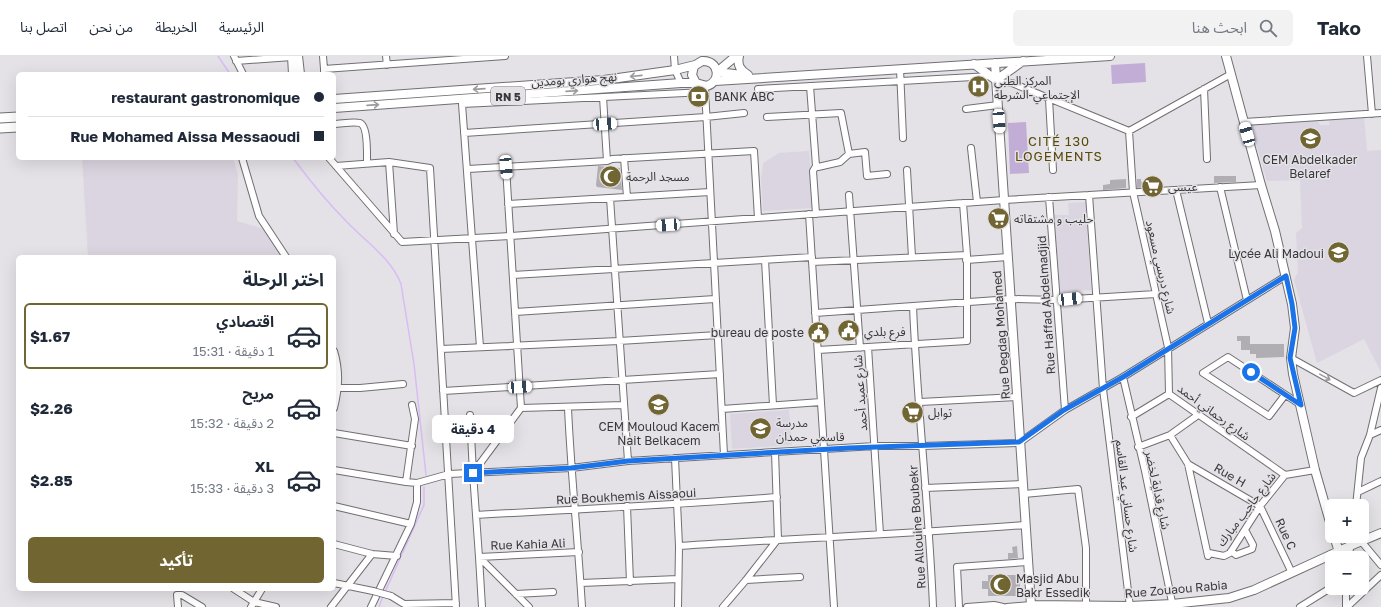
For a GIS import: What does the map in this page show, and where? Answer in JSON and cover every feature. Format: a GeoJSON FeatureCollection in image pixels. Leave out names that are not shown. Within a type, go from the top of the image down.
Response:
{"type":"FeatureCollection","features":[{"type":"Feature","properties":{"kind":"highway"},"geometry":{"type":"LineString","coordinates":[[0,118],[16,117]]}},
{"type":"Feature","properties":{"kind":"highway"},"geometry":{"type":"LineString","coordinates":[[0,128],[16,127]]}},
{"type":"Feature","properties":{"kind":"main road"},"geometry":{"type":"LineString","coordinates":[[293,72],[294,56]]}},
{"type":"Feature","properties":{"kind":"main road"},"geometry":{"type":"LineString","coordinates":[[294,56],[299,72]]}},
{"type":"Feature","properties":{"kind":"main road"},"geometry":{"type":"LineString","coordinates":[[706,61],[715,56]]}},
{"type":"Feature","properties":{"kind":"main road"},"geometry":{"type":"LineString","coordinates":[[717,72],[714,65],[706,61],[700,61],[695,65],[691,74],[696,84],[705,89],[714,81],[717,72],[737,56],[740,68],[751,76]]}},
{"type":"Feature","properties":{"kind":"main road"},"geometry":{"type":"LineString","coordinates":[[714,81],[995,63],[1024,58],[1110,56]]}},
{"type":"Feature","properties":{"kind":"main road"},"geometry":{"type":"LineString","coordinates":[[1226,56],[1275,231],[1286,276],[1295,328],[1290,358],[1315,470],[1325,505]]}},
{"type":"Feature","properties":{"kind":"main road"},"geometry":{"type":"LineString","coordinates":[[974,64],[995,79],[1024,58]]}},
{"type":"Feature","properties":{"kind":"main road","name":"Rue Degdag Mohamed"},"geometry":{"type":"LineString","coordinates":[[995,63],[1031,606]]}},
{"type":"Feature","properties":{"kind":"main road","name":"نهج هواري بومدين"},"geometry":{"type":"LineString","coordinates":[[336,99],[604,80],[675,70],[695,65]]}},
{"type":"Feature","properties":{"kind":"main road"},"geometry":{"type":"LineString","coordinates":[[717,72],[764,77]]}},
{"type":"Feature","properties":{"kind":"main road","name":"نهج هواري بومدين"},"geometry":{"type":"LineString","coordinates":[[336,108],[681,83],[696,84]]}},
{"type":"Feature","properties":{"kind":"main road","name":"Rue Zouaou Rabia"},"geometry":{"type":"LineString","coordinates":[[1369,538],[1381,534]]}},
{"type":"Feature","properties":{"kind":"main road","name":"Rue Zouaou Rabia"},"geometry":{"type":"LineString","coordinates":[[1341,551],[1357,543]]}},
{"type":"Feature","properties":{"kind":"main road","name":"Rue Zouaou Rabia"},"geometry":{"type":"LineString","coordinates":[[1031,606],[1172,606],[1229,598],[1254,590],[1325,558]]}},
{"type":"Feature","properties":{"kind":"street"},"geometry":{"type":"LineString","coordinates":[[242,72],[235,58],[294,56]]}},
{"type":"Feature","properties":{"kind":"street"},"geometry":{"type":"LineString","coordinates":[[323,56],[324,72],[452,58],[505,56]]}},
{"type":"Feature","properties":{"kind":"street"},"geometry":{"type":"LineString","coordinates":[[386,56],[387,65]]}},
{"type":"Feature","properties":{"kind":"street"},"geometry":{"type":"LineString","coordinates":[[674,56],[675,70],[681,83]]}},
{"type":"Feature","properties":{"kind":"street"},"geometry":{"type":"LineString","coordinates":[[1367,56],[1372,114]]}},
{"type":"Feature","properties":{"kind":"street"},"geometry":{"type":"LineString","coordinates":[[900,69],[903,138]]}},
{"type":"Feature","properties":{"kind":"street"},"geometry":{"type":"LineString","coordinates":[[758,89],[901,81],[995,79],[1012,83],[1129,131],[1231,74]]}},
{"type":"Feature","properties":{"kind":"street"},"geometry":{"type":"LineString","coordinates":[[810,86],[816,166],[813,171],[812,260],[834,607]]}},
{"type":"Feature","properties":{"kind":"street"},"geometry":{"type":"LineString","coordinates":[[448,91],[449,100],[462,104],[603,97],[705,89],[724,455]]}},
{"type":"Feature","properties":{"kind":"street"},"geometry":{"type":"LineString","coordinates":[[1204,89],[1207,159]]}},
{"type":"Feature","properties":{"kind":"street"},"geometry":{"type":"LineString","coordinates":[[603,97],[607,161]]}},
{"type":"Feature","properties":{"kind":"street"},"geometry":{"type":"LineString","coordinates":[[1049,99],[1053,170]]}},
{"type":"Feature","properties":{"kind":"street"},"geometry":{"type":"LineString","coordinates":[[462,104],[480,347]]}},
{"type":"Feature","properties":{"kind":"street"},"geometry":{"type":"LineString","coordinates":[[966,109],[998,105]]}},
{"type":"Feature","properties":{"kind":"street"},"geometry":{"type":"LineString","coordinates":[[464,134],[744,113]]}},
{"type":"Feature","properties":{"kind":"street"},"geometry":{"type":"LineString","coordinates":[[767,117],[842,113],[849,154]]}},
{"type":"Feature","properties":{"kind":"street"},"geometry":{"type":"LineString","coordinates":[[1244,122],[1381,114]]}},
{"type":"Feature","properties":{"kind":"street"},"geometry":{"type":"LineString","coordinates":[[336,124],[358,123],[362,125],[365,131],[367,163]]}},
{"type":"Feature","properties":{"kind":"street","name":"شارع دريسي مسعود"},"geometry":{"type":"LineString","coordinates":[[1129,131],[1133,192],[1168,347]]}},
{"type":"Feature","properties":{"kind":"street"},"geometry":{"type":"LineString","coordinates":[[971,148],[977,202]]}},
{"type":"Feature","properties":{"kind":"street"},"geometry":{"type":"LineString","coordinates":[[468,169],[754,151],[758,218]]}},
{"type":"Feature","properties":{"kind":"street"},"geometry":{"type":"LineString","coordinates":[[816,166],[818,167],[840,162],[849,154],[865,152],[867,176],[887,174]]}},
{"type":"Feature","properties":{"kind":"street"},"geometry":{"type":"LineString","coordinates":[[624,158],[627,197]]}},
{"type":"Feature","properties":{"kind":"street"},"geometry":{"type":"LineString","coordinates":[[243,160],[259,216],[285,255]]}},
{"type":"Feature","properties":{"kind":"street"},"geometry":{"type":"LineString","coordinates":[[331,160],[402,242],[511,236],[1049,197],[1261,185]]}},
{"type":"Feature","properties":{"kind":"street"},"geometry":{"type":"LineString","coordinates":[[389,162],[394,234]]}},
{"type":"Feature","properties":{"kind":"street"},"geometry":{"type":"LineString","coordinates":[[336,166],[389,162],[430,168],[456,605],[404,604],[391,596],[336,583]]}},
{"type":"Feature","properties":{"kind":"street"},"geometry":{"type":"LineString","coordinates":[[473,473],[521,408],[506,167]]}},
{"type":"Feature","properties":{"kind":"street"},"geometry":{"type":"LineString","coordinates":[[907,170],[912,257]]}},
{"type":"Feature","properties":{"kind":"street"},"geometry":{"type":"LineString","coordinates":[[1220,187],[1247,300]]}},
{"type":"Feature","properties":{"kind":"street"},"geometry":{"type":"LineString","coordinates":[[1176,190],[1208,323]]}},
{"type":"Feature","properties":{"kind":"street"},"geometry":{"type":"LineString","coordinates":[[508,204],[710,192]]}},
{"type":"Feature","properties":{"kind":"street"},"geometry":{"type":"LineString","coordinates":[[850,195],[860,348]]}},
{"type":"Feature","properties":{"kind":"street","name":"شارع حساني عبد القاسم"},"geometry":{"type":"LineString","coordinates":[[1089,195],[1103,389],[1130,606]]}},
{"type":"Feature","properties":{"kind":"street","name":"Rue Haffad Abdelmadjid"},"geometry":{"type":"LineString","coordinates":[[1049,197],[1064,410]]}},
{"type":"Feature","properties":{"kind":"street"},"geometry":{"type":"LineString","coordinates":[[610,198],[628,461]]}},
{"type":"Feature","properties":{"kind":"street"},"geometry":{"type":"LineString","coordinates":[[818,350],[967,341],[966,257],[963,203]]}},
{"type":"Feature","properties":{"kind":"street"},"geometry":{"type":"LineString","coordinates":[[513,275],[765,260],[1008,257]]}},
{"type":"Feature","properties":{"kind":"street"},"geometry":{"type":"LineString","coordinates":[[765,260],[773,405]]}},
{"type":"Feature","properties":{"kind":"street"},"geometry":{"type":"LineString","coordinates":[[336,470],[417,483],[449,474],[571,468],[628,461],[875,446],[922,446],[1019,442],[1064,410],[1123,377],[1168,347],[1286,276]]}},
{"type":"Feature","properties":{"kind":"street"},"geometry":{"type":"LineString","coordinates":[[816,313],[1011,299],[1057,300],[1096,296],[1156,294]]}},
{"type":"Feature","properties":{"kind":"street"},"geometry":{"type":"LineString","coordinates":[[515,312],[715,299]]}},
{"type":"Feature","properties":{"kind":"street","name":"Rue Allouine Boubekr"},"geometry":{"type":"LineString","coordinates":[[913,306],[922,446],[930,532],[933,607]]}},
{"type":"Feature","properties":{"kind":"street"},"geometry":{"type":"LineString","coordinates":[[441,349],[718,335]]}},
{"type":"Feature","properties":{"kind":"street","name":"شارع عميد أحمد"},"geometry":{"type":"LineString","coordinates":[[868,347],[880,534]]}},
{"type":"Feature","properties":{"kind":"street","name":"شارع رحماني أحمد"},"geometry":{"type":"LineString","coordinates":[[1168,347],[1168,394],[1285,475]]}},
{"type":"Feature","properties":{"kind":"street"},"geometry":{"type":"LineString","coordinates":[[1285,395],[1269,416],[1203,373],[1228,357],[1301,405]]}},
{"type":"Feature","properties":{"kind":"street"},"geometry":{"type":"LineString","coordinates":[[1290,358],[1354,393],[1381,380]]}},
{"type":"Feature","properties":{"kind":"street"},"geometry":{"type":"LineString","coordinates":[[336,360],[339,388],[336,400]]}},
{"type":"Feature","properties":{"kind":"street"},"geometry":{"type":"LineString","coordinates":[[443,392],[720,374]]}},
{"type":"Feature","properties":{"kind":"street","name":"شارع قداية لخضر"},"geometry":{"type":"LineString","coordinates":[[1123,377],[1172,606]]}},
{"type":"Feature","properties":{"kind":"street"},"geometry":{"type":"LineString","coordinates":[[339,388],[360,388],[403,384]]}},
{"type":"Feature","properties":{"kind":"street"},"geometry":{"type":"LineString","coordinates":[[1357,499],[1361,458],[1370,435],[1381,388]]}},
{"type":"Feature","properties":{"kind":"street"},"geometry":{"type":"LineString","coordinates":[[1131,417],[1168,394]]}},
{"type":"Feature","properties":{"kind":"street"},"geometry":{"type":"LineString","coordinates":[[920,402],[1017,397]]}},
{"type":"Feature","properties":{"kind":"street"},"geometry":{"type":"LineString","coordinates":[[722,409],[821,402]]}},
{"type":"Feature","properties":{"kind":"street"},"geometry":{"type":"LineString","coordinates":[[406,482],[412,446],[414,419],[412,404]]}},
{"type":"Feature","properties":{"kind":"street"},"geometry":{"type":"LineString","coordinates":[[521,408],[568,408],[623,405]]}},
{"type":"Feature","properties":{"kind":"street"},"geometry":{"type":"LineString","coordinates":[[568,408],[571,468],[576,509],[582,607]]}},
{"type":"Feature","properties":{"kind":"street"},"geometry":{"type":"LineString","coordinates":[[470,415],[482,607]]}},
{"type":"Feature","properties":{"kind":"street"},"geometry":{"type":"LineString","coordinates":[[1138,447],[1170,435],[1198,415]]}},
{"type":"Feature","properties":{"kind":"street"},"geometry":{"type":"LineString","coordinates":[[1370,435],[1381,430]]}},
{"type":"Feature","properties":{"kind":"street"},"geometry":{"type":"LineString","coordinates":[[336,433],[412,446]]}},
{"type":"Feature","properties":{"kind":"street"},"geometry":{"type":"LineString","coordinates":[[1170,435],[1188,464]]}},
{"type":"Feature","properties":{"kind":"street"},"geometry":{"type":"LineString","coordinates":[[723,607],[778,539],[775,452]]}},
{"type":"Feature","properties":{"kind":"street"},"geometry":{"type":"LineString","coordinates":[[675,458],[679,546],[678,607]]}},
{"type":"Feature","properties":{"kind":"street","name":"شارع حاجب مبارك"},"geometry":{"type":"LineString","coordinates":[[1188,464],[1208,556],[1210,553],[1217,556],[1224,556],[1231,552],[1260,506],[1285,475],[1315,470]]}},
{"type":"Feature","properties":{"kind":"street","name":"Rue H"},"geometry":{"type":"LineString","coordinates":[[1188,464],[1260,506]]}},
{"type":"Feature","properties":{"kind":"street"},"geometry":{"type":"LineString","coordinates":[[1358,492],[1381,481]]}},
{"type":"Feature","properties":{"kind":"street"},"geometry":{"type":"LineString","coordinates":[[371,607],[397,556],[411,524],[417,502],[417,483]]}},
{"type":"Feature","properties":{"kind":"street"},"geometry":{"type":"LineString","coordinates":[[926,488],[1023,484]]}},
{"type":"Feature","properties":{"kind":"street"},"geometry":{"type":"LineString","coordinates":[[1024,494],[1078,489],[1086,548],[1086,606]]}},
{"type":"Feature","properties":{"kind":"street","name":"Rue Boukhemis Aissaoui"},"geometry":{"type":"LineString","coordinates":[[476,515],[627,506],[676,505],[777,497]]}},
{"type":"Feature","properties":{"kind":"street"},"geometry":{"type":"LineString","coordinates":[[336,506],[411,524]]}},
{"type":"Feature","properties":{"kind":"street"},"geometry":{"type":"LineString","coordinates":[[627,506],[630,582]]}},
{"type":"Feature","properties":{"kind":"street","name":"Rue C"},"geometry":{"type":"LineString","coordinates":[[1260,506],[1292,573]]}},
{"type":"Feature","properties":{"kind":"street"},"geometry":{"type":"LineString","coordinates":[[679,546],[1026,525]]}},
{"type":"Feature","properties":{"kind":"street"},"geometry":{"type":"LineString","coordinates":[[1231,552],[1236,555],[1240,555],[1252,549],[1253,544],[1245,530]]}},
{"type":"Feature","properties":{"kind":"street"},"geometry":{"type":"LineString","coordinates":[[1350,543],[1350,551]]}},
{"type":"Feature","properties":{"kind":"street"},"geometry":{"type":"LineString","coordinates":[[1363,543],[1381,565]]}},
{"type":"Feature","properties":{"kind":"street"},"geometry":{"type":"LineString","coordinates":[[336,545],[372,554],[397,556]]}},
{"type":"Feature","properties":{"kind":"street","name":"Rue Kahia Ali"},"geometry":{"type":"LineString","coordinates":[[479,557],[579,552]]}},
{"type":"Feature","properties":{"kind":"street"},"geometry":{"type":"LineString","coordinates":[[331,607],[372,554]]}},
{"type":"Feature","properties":{"kind":"street"},"geometry":{"type":"LineString","coordinates":[[479,557],[529,607]]}},
{"type":"Feature","properties":{"kind":"street"},"geometry":{"type":"LineString","coordinates":[[959,607],[957,567],[1028,562]]}},
{"type":"Feature","properties":{"kind":"street"},"geometry":{"type":"LineString","coordinates":[[1346,607],[1381,575]]}},
{"type":"Feature","properties":{"kind":"street"},"geometry":{"type":"LineString","coordinates":[[746,580],[800,577]]}},
{"type":"Feature","properties":{"kind":"street"},"geometry":{"type":"LineString","coordinates":[[581,583],[678,579]]}},
{"type":"Feature","properties":{"kind":"street"},"geometry":{"type":"LineString","coordinates":[[173,591],[177,595],[182,595],[202,607]]}},
{"type":"Feature","properties":{"kind":"street"},"geometry":{"type":"LineString","coordinates":[[237,591],[253,604],[276,607]]}},
{"type":"Feature","properties":{"kind":"street"},"geometry":{"type":"LineString","coordinates":[[253,604],[261,591]]}},
{"type":"Feature","properties":{"kind":"street"},"geometry":{"type":"LineString","coordinates":[[1300,607],[1325,591]]}},
{"type":"Feature","properties":{"kind":"street"},"geometry":{"type":"LineString","coordinates":[[516,594],[553,592]]}},
{"type":"Feature","properties":{"kind":"street"},"geometry":{"type":"LineString","coordinates":[[177,595],[178,607]]}},
{"type":"Feature","properties":{"kind":"street"},"geometry":{"type":"LineString","coordinates":[[1346,595],[1346,607]]}},
{"type":"Feature","properties":{"kind":"street"},"geometry":{"type":"LineString","coordinates":[[967,607],[994,605],[1003,607]]}},
{"type":"Feature","properties":{"kind":"street"},"geometry":{"type":"LineString","coordinates":[[1007,607],[1031,606]]}},
{"type":"Feature","properties":{"kind":"shaded area"},"geometry":{"type":"Polygon","coordinates":[[[1145,63],[1146,82],[1112,84],[1111,65],[1145,63]]]}},
{"type":"Feature","properties":{"kind":"shaded area","name":"Lycée Ali Madoui"},"geometry":{"type":"Polygon","coordinates":[[[1364,116],[1367,151],[1381,150],[1381,372],[1364,339],[1317,363],[1294,280],[1298,272],[1296,233],[1302,228],[1300,180],[1267,181],[1250,124],[1317,119],[1320,125],[1329,125],[1330,118],[1364,116]]]}},
{"type":"Feature","properties":{"kind":"shaded area"},"geometry":{"type":"Polygon","coordinates":[[[1026,122],[1029,173],[1010,174],[1008,123],[1026,122]]]}},
{"type":"Feature","properties":{"kind":"shaded area"},"geometry":{"type":"Polygon","coordinates":[[[809,151],[814,208],[763,211],[761,180],[763,163],[779,153],[809,151]]]}},
{"type":"Feature","properties":{"kind":"shaded area"},"geometry":{"type":"Polygon","coordinates":[[[82,160],[234,160],[238,175],[237,221],[261,228],[269,233],[282,255],[88,255],[82,160]]]}},
{"type":"Feature","properties":{"kind":"shaded area"},"geometry":{"type":"Polygon","coordinates":[[[1086,202],[1091,290],[1060,292],[1054,215],[1069,215],[1068,203],[1086,202]]]}},
{"type":"Feature","properties":{"kind":"shaded area","name":"مدرسة قاسمي حمدان"},"geometry":{"type":"Polygon","coordinates":[[[789,410],[792,445],[732,449],[730,414],[789,410]]]}},
{"type":"Feature","properties":{"kind":"building","name":"مسجد الرحمة"},"geometry":{"type":"Polygon","coordinates":[[[598,166],[620,168],[622,190],[597,187],[598,166]]]}},
{"type":"Feature","properties":{"kind":"building"},"geometry":{"type":"Polygon","coordinates":[[[1214,176],[1236,176],[1236,182],[1214,183],[1214,176]]]}},
{"type":"Feature","properties":{"kind":"building"},"geometry":{"type":"Polygon","coordinates":[[[1126,179],[1126,188],[1103,190],[1103,185],[1110,184],[1110,180],[1126,179]]]}},
{"type":"Feature","properties":{"kind":"building"},"geometry":{"type":"Polygon","coordinates":[[[1137,179],[1141,179],[1141,182],[1160,179],[1160,186],[1137,188],[1137,179]]]}},
{"type":"Feature","properties":{"kind":"building"},"geometry":{"type":"Polygon","coordinates":[[[1237,336],[1250,336],[1250,344],[1284,344],[1284,357],[1256,358],[1256,354],[1250,354],[1250,350],[1241,350],[1241,341],[1237,341],[1237,336]]]}},
{"type":"Feature","properties":{"kind":"building"},"geometry":{"type":"Polygon","coordinates":[[[1017,546],[1018,558],[1008,559],[1008,553],[1013,553],[1012,547],[1017,546]]]}},
{"type":"Feature","properties":{"kind":"building","name":"Masjid Abu Bakr Essedik"},"geometry":{"type":"Polygon","coordinates":[[[988,575],[1020,575],[1020,596],[988,596],[988,589],[982,589],[982,581],[988,581],[988,575]]]}},
{"type":"Feature","properties":{"kind":"waterway"},"geometry":{"type":"LineString","coordinates":[[218,56],[229,72]]}},
{"type":"Feature","properties":{"kind":"waterway"},"geometry":{"type":"LineString","coordinates":[[295,160],[333,207],[385,258],[397,275],[401,284],[414,364],[426,475]]}},
{"type":"Feature","properties":{"kind":"waterway"},"geometry":{"type":"LineString","coordinates":[[385,592],[424,505],[424,487]]}},
{"type":"Feature","properties":{"kind":"waterway"},"geometry":{"type":"LineString","coordinates":[[379,607],[383,596]]}},
{"type":"Feature","properties":{"kind":"place","name":"المركز الطبي الإجتماعي-الشرطة"},"geometry":{"type":"Point","coordinates":[979,87]}},
{"type":"Feature","properties":{"kind":"place","name":"BANK ABC"},"geometry":{"type":"Point","coordinates":[699,96]}},
{"type":"Feature","properties":{"kind":"place","name":"CEM Abdelkader Belaref"},"geometry":{"type":"Point","coordinates":[1310,138]}},
{"type":"Feature","properties":{"kind":"place","name":"مسجد الرحمة"},"geometry":{"type":"Point","coordinates":[610,176]}},
{"type":"Feature","properties":{"kind":"place","name":"عيسى"},"geometry":{"type":"Point","coordinates":[1153,186]}},
{"type":"Feature","properties":{"kind":"place","name":"حليب و مشتقاته"},"geometry":{"type":"Point","coordinates":[999,218]}},
{"type":"Feature","properties":{"kind":"place","name":"Lycée Ali Madoui"},"geometry":{"type":"Point","coordinates":[1339,253]}},
{"type":"Feature","properties":{"kind":"place","name":"فرع بلدي"},"geometry":{"type":"Point","coordinates":[848,331]}},
{"type":"Feature","properties":{"kind":"place","name":"bureau de poste"},"geometry":{"type":"Point","coordinates":[819,332]}},
{"type":"Feature","properties":{"kind":"place","name":"CEM Mouloud Kacem Nait Belkacem"},"geometry":{"type":"Point","coordinates":[659,405]}},
{"type":"Feature","properties":{"kind":"place","name":"توابل"},"geometry":{"type":"Point","coordinates":[912,412]}},
{"type":"Feature","properties":{"kind":"place","name":"مدرسة قاسمي حمدان"},"geometry":{"type":"Point","coordinates":[761,429]}},
{"type":"Feature","properties":{"kind":"place","name":"Masjid Abu Bakr Essedik"},"geometry":{"type":"Point","coordinates":[1001,585]}},
{"type":"Feature","properties":{"kind":"district","name":"CITÉ 130 LOGEMENTS"},"geometry":{"type":"Point","coordinates":[1059,148]}},
{"type":"Feature","properties":{"kind":"route"},"geometry":{"type":"LineString","coordinates":[[473,473],[571,468],[628,461],[875,446],[922,446],[1019,442],[1064,410],[1123,377],[1168,347],[1286,276],[1295,328],[1290,358],[1301,405],[1251,372]]}}]}
